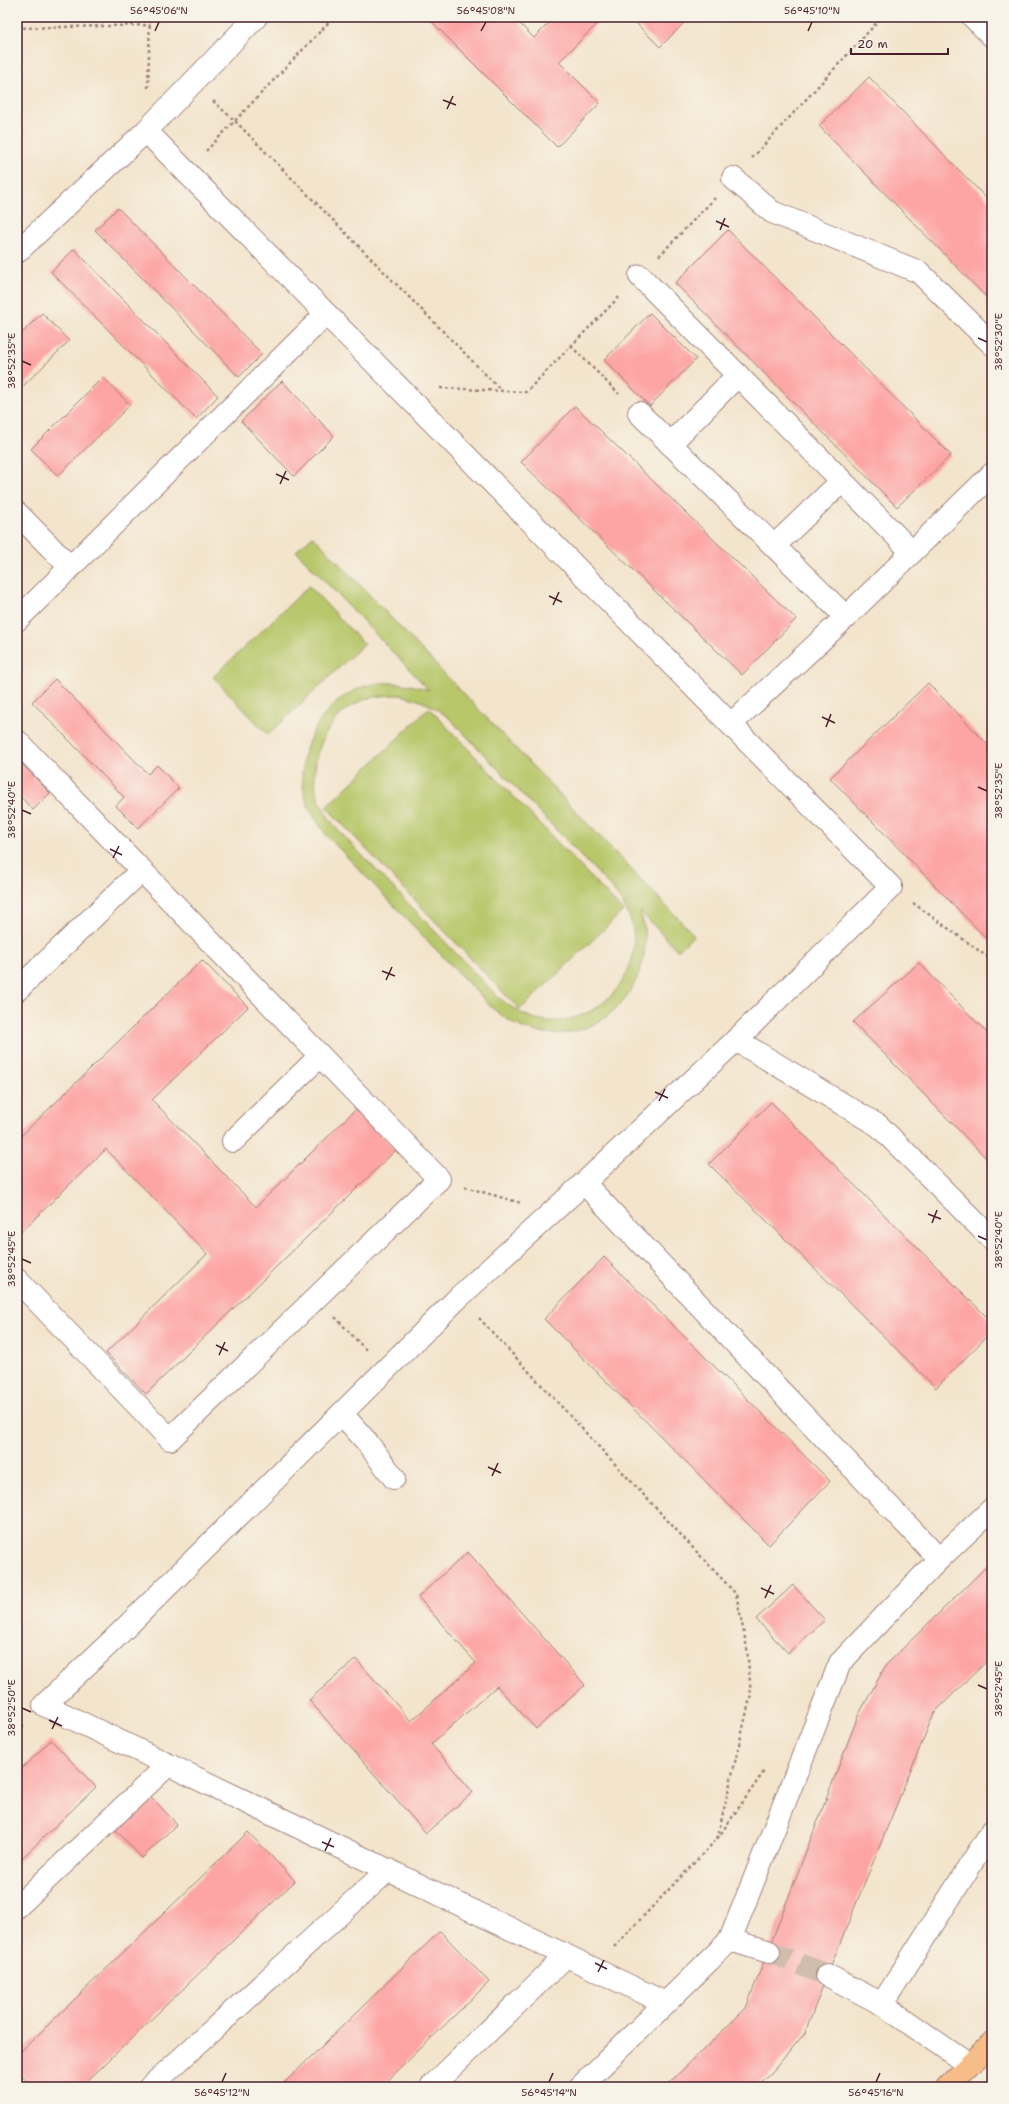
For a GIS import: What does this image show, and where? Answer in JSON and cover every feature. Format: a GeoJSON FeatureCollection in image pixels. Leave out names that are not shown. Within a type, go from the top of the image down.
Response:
{"type":"FeatureCollection","features":[{"type":"Feature","properties":{"kind":"main road"},"geometry":{"type":"LineString","coordinates":[[947,2087],[992,2043]]}},
{"type":"Feature","properties":{"kind":"street"},"geometry":{"type":"LineString","coordinates":[[17,252],[146,132],[256,17]]}},
{"type":"Feature","properties":{"kind":"street"},"geometry":{"type":"LineString","coordinates":[[973,17],[992,36]]}},
{"type":"Feature","properties":{"kind":"street"},"geometry":{"type":"LineString","coordinates":[[146,132],[891,887],[736,1040],[584,1183],[541,1220],[384,1369],[342,1414],[113,1640],[44,1705],[665,2003]]}},
{"type":"Feature","properties":{"kind":"street"},"geometry":{"type":"LineString","coordinates":[[733,178],[772,212],[919,272],[992,344]]}},
{"type":"Feature","properties":{"kind":"street"},"geometry":{"type":"LineString","coordinates":[[640,276],[912,552]]}},
{"type":"Feature","properties":{"kind":"street"},"geometry":{"type":"LineString","coordinates":[[17,620],[326,314]]}},
{"type":"Feature","properties":{"kind":"street"},"geometry":{"type":"LineString","coordinates":[[670,444],[738,375]]}},
{"type":"Feature","properties":{"kind":"street"},"geometry":{"type":"LineString","coordinates":[[639,413],[846,617]]}},
{"type":"Feature","properties":{"kind":"street"},"geometry":{"type":"LineString","coordinates":[[731,724],[846,617],[992,474]]}},
{"type":"Feature","properties":{"kind":"street"},"geometry":{"type":"LineString","coordinates":[[774,546],[842,481]]}},
{"type":"Feature","properties":{"kind":"street"},"geometry":{"type":"LineString","coordinates":[[17,513],[70,567]]}},
{"type":"Feature","properties":{"kind":"street"},"geometry":{"type":"LineString","coordinates":[[17,741],[439,1179],[170,1440],[17,1280]]}},
{"type":"Feature","properties":{"kind":"street"},"geometry":{"type":"LineString","coordinates":[[17,990],[142,870]]}},
{"type":"Feature","properties":{"kind":"street"},"geometry":{"type":"LineString","coordinates":[[736,1040],[879,1126],[992,1239]]}},
{"type":"Feature","properties":{"kind":"street"},"geometry":{"type":"LineString","coordinates":[[233,1142],[320,1056]]}},
{"type":"Feature","properties":{"kind":"street"},"geometry":{"type":"LineString","coordinates":[[584,1183],[938,1559]]}},
{"type":"Feature","properties":{"kind":"street"},"geometry":{"type":"LineString","coordinates":[[342,1414],[366,1441],[394,1478]]}},
{"type":"Feature","properties":{"kind":"street"},"geometry":{"type":"LineString","coordinates":[[580,2087],[730,1940],[840,1664],[938,1559],[992,1509]]}},
{"type":"Feature","properties":{"kind":"street"},"geometry":{"type":"LineString","coordinates":[[17,1907],[168,1765]]}},
{"type":"Feature","properties":{"kind":"street"},"geometry":{"type":"LineString","coordinates":[[882,2004],[992,1830]]}},
{"type":"Feature","properties":{"kind":"street"},"geometry":{"type":"LineString","coordinates":[[150,2087],[388,1870]]}},
{"type":"Feature","properties":{"kind":"street"},"geometry":{"type":"LineString","coordinates":[[730,1940],[769,1952]]}},
{"type":"Feature","properties":{"kind":"street"},"geometry":{"type":"LineString","coordinates":[[431,2087],[566,1956]]}},
{"type":"Feature","properties":{"kind":"street"},"geometry":{"type":"LineString","coordinates":[[827,1974],[882,2004],[970,2065]]}},
{"type":"Feature","properties":{"kind":"path"},"geometry":{"type":"LineString","coordinates":[[146,132],[151,25],[150,17]]}},
{"type":"Feature","properties":{"kind":"path"},"geometry":{"type":"LineString","coordinates":[[186,172],[334,17]]}},
{"type":"Feature","properties":{"kind":"path"},"geometry":{"type":"LineString","coordinates":[[17,28],[151,25]]}},
{"type":"Feature","properties":{"kind":"path"},"geometry":{"type":"LineString","coordinates":[[192,83],[235,121],[501,390]]}},
{"type":"Feature","properties":{"kind":"path"},"geometry":{"type":"LineString","coordinates":[[397,386],[526,392],[570,346],[639,413]]}},
{"type":"Feature","properties":{"kind":"path"},"geometry":{"type":"LineString","coordinates":[[891,887],[992,960]]}},
{"type":"Feature","properties":{"kind":"path"},"geometry":{"type":"LineString","coordinates":[[439,1179],[525,1204],[541,1220]]}},
{"type":"Feature","properties":{"kind":"path"},"geometry":{"type":"LineString","coordinates":[[459,1297],[736,1594],[747,1648],[751,1694],[717,1839],[593,1969]]}},
{"type":"Feature","properties":{"kind":"path"},"geometry":{"type":"LineString","coordinates":[[316,1298],[384,1369]]}},
{"type":"Feature","properties":{"kind":"green space"},"geometry":{"type":"Polygon","coordinates":[[[313,536],[694,935],[678,951],[640,911],[645,937],[642,962],[633,985],[619,1005],[600,1021],[578,1031],[553,1034],[526,1029],[507,1019],[490,1006],[327,836],[315,818],[306,799],[302,780],[304,760],[309,742],[318,724],[330,709],[345,696],[362,687],[381,683],[405,684],[429,690],[296,551],[313,536]],[[400,695],[364,700],[351,706],[340,715],[330,727],[323,739],[315,768],[315,782],[318,796],[328,817],[336,828],[498,997],[515,1010],[535,1019],[549,1021],[568,1019],[586,1013],[602,1003],[616,990],[626,975],[632,957],[634,938],[630,919],[624,907],[612,888],[450,719],[438,710],[420,701],[400,695]]]}},
{"type":"Feature","properties":{"kind":"green space"},"geometry":{"type":"Polygon","coordinates":[[[309,586],[364,644],[268,735],[213,677],[309,586]]]}},
{"type":"Feature","properties":{"kind":"green space"},"geometry":{"type":"Polygon","coordinates":[[[429,708],[623,911],[520,1010],[326,807],[429,708]]]}},
{"type":"Feature","properties":{"kind":"building"},"geometry":{"type":"Polygon","coordinates":[[[513,17],[534,38],[555,17],[604,17],[559,62],[600,103],[557,147],[428,18],[513,17]]]}},
{"type":"Feature","properties":{"kind":"building"},"geometry":{"type":"Polygon","coordinates":[[[630,17],[690,17],[660,47],[630,17]]]}},
{"type":"Feature","properties":{"kind":"building"},"geometry":{"type":"Polygon","coordinates":[[[869,77],[992,204],[992,303],[819,126],[869,77]]]}},
{"type":"Feature","properties":{"kind":"building"},"geometry":{"type":"Polygon","coordinates":[[[118,208],[262,354],[239,377],[95,230],[118,208]]]}},
{"type":"Feature","properties":{"kind":"building"},"geometry":{"type":"Polygon","coordinates":[[[728,230],[951,455],[897,507],[675,283],[728,230]]]}},
{"type":"Feature","properties":{"kind":"building"},"geometry":{"type":"Polygon","coordinates":[[[74,249],[218,396],[196,419],[51,272],[74,249]]]}},
{"type":"Feature","properties":{"kind":"building"},"geometry":{"type":"Polygon","coordinates":[[[42,313],[69,341],[17,392],[17,338],[42,313]]]}},
{"type":"Feature","properties":{"kind":"building"},"geometry":{"type":"Polygon","coordinates":[[[650,313],[696,359],[650,406],[604,360],[650,313]]]}},
{"type":"Feature","properties":{"kind":"building"},"geometry":{"type":"Polygon","coordinates":[[[103,377],[130,405],[58,476],[31,449],[103,377]]]}},
{"type":"Feature","properties":{"kind":"building"},"geometry":{"type":"Polygon","coordinates":[[[282,381],[334,436],[294,476],[241,421],[282,381]]]}},
{"type":"Feature","properties":{"kind":"building"},"geometry":{"type":"Polygon","coordinates":[[[575,406],[796,619],[742,675],[521,462],[575,406]]]}},
{"type":"Feature","properties":{"kind":"building"},"geometry":{"type":"Polygon","coordinates":[[[55,679],[148,774],[157,765],[179,788],[138,828],[116,806],[124,797],[32,702],[55,679]]]}},
{"type":"Feature","properties":{"kind":"building"},"geometry":{"type":"Polygon","coordinates":[[[928,683],[992,749],[992,944],[830,778],[928,683]]]}},
{"type":"Feature","properties":{"kind":"building"},"geometry":{"type":"Polygon","coordinates":[[[17,759],[50,793],[33,810],[17,793],[17,759]]]}},
{"type":"Feature","properties":{"kind":"building"},"geometry":{"type":"Polygon","coordinates":[[[202,960],[248,1007],[152,1100],[256,1207],[356,1109],[396,1150],[146,1394],[106,1353],[207,1254],[106,1149],[17,1236],[17,1140],[202,960]]]}},
{"type":"Feature","properties":{"kind":"building"},"geometry":{"type":"Polygon","coordinates":[[[919,963],[992,1038],[992,1164],[853,1022],[919,963]]]}},
{"type":"Feature","properties":{"kind":"building"},"geometry":{"type":"Polygon","coordinates":[[[771,1102],[992,1322],[992,1331],[936,1388],[709,1164],[771,1102]]]}},
{"type":"Feature","properties":{"kind":"building"},"geometry":{"type":"Polygon","coordinates":[[[604,1257],[830,1481],[769,1545],[544,1319],[604,1257]]]}},
{"type":"Feature","properties":{"kind":"building"},"geometry":{"type":"Polygon","coordinates":[[[468,1552],[585,1685],[536,1729],[497,1686],[431,1744],[473,1792],[426,1833],[309,1700],[356,1659],[411,1721],[476,1663],[418,1597],[468,1552]]]}},
{"type":"Feature","properties":{"kind":"building"},"geometry":{"type":"Polygon","coordinates":[[[992,1561],[992,1656],[934,1713],[827,1975],[805,2033],[772,2072],[756,2087],[665,2087],[746,2008],[858,1716],[886,1665],[992,1561]]]}},
{"type":"Feature","properties":{"kind":"building"},"geometry":{"type":"Polygon","coordinates":[[[793,1585],[825,1620],[788,1653],[756,1619],[793,1585]]]}},
{"type":"Feature","properties":{"kind":"building"},"geometry":{"type":"Polygon","coordinates":[[[51,1740],[96,1787],[17,1863],[17,1773],[51,1740]]]}},
{"type":"Feature","properties":{"kind":"building"},"geometry":{"type":"Polygon","coordinates":[[[150,1796],[177,1824],[142,1858],[115,1829],[150,1796]]]}},
{"type":"Feature","properties":{"kind":"building"},"geometry":{"type":"Polygon","coordinates":[[[248,1832],[295,1881],[81,2087],[32,2087],[17,2071],[17,2055],[248,1832]]]}},
{"type":"Feature","properties":{"kind":"building"},"geometry":{"type":"Polygon","coordinates":[[[440,1931],[489,1982],[381,2087],[280,2087],[440,1931]]]}},
{"type":"Feature","properties":{"kind":"tunnel"},"geometry":{"type":"LineString","coordinates":[[769,1952],[827,1975]]}}]}
